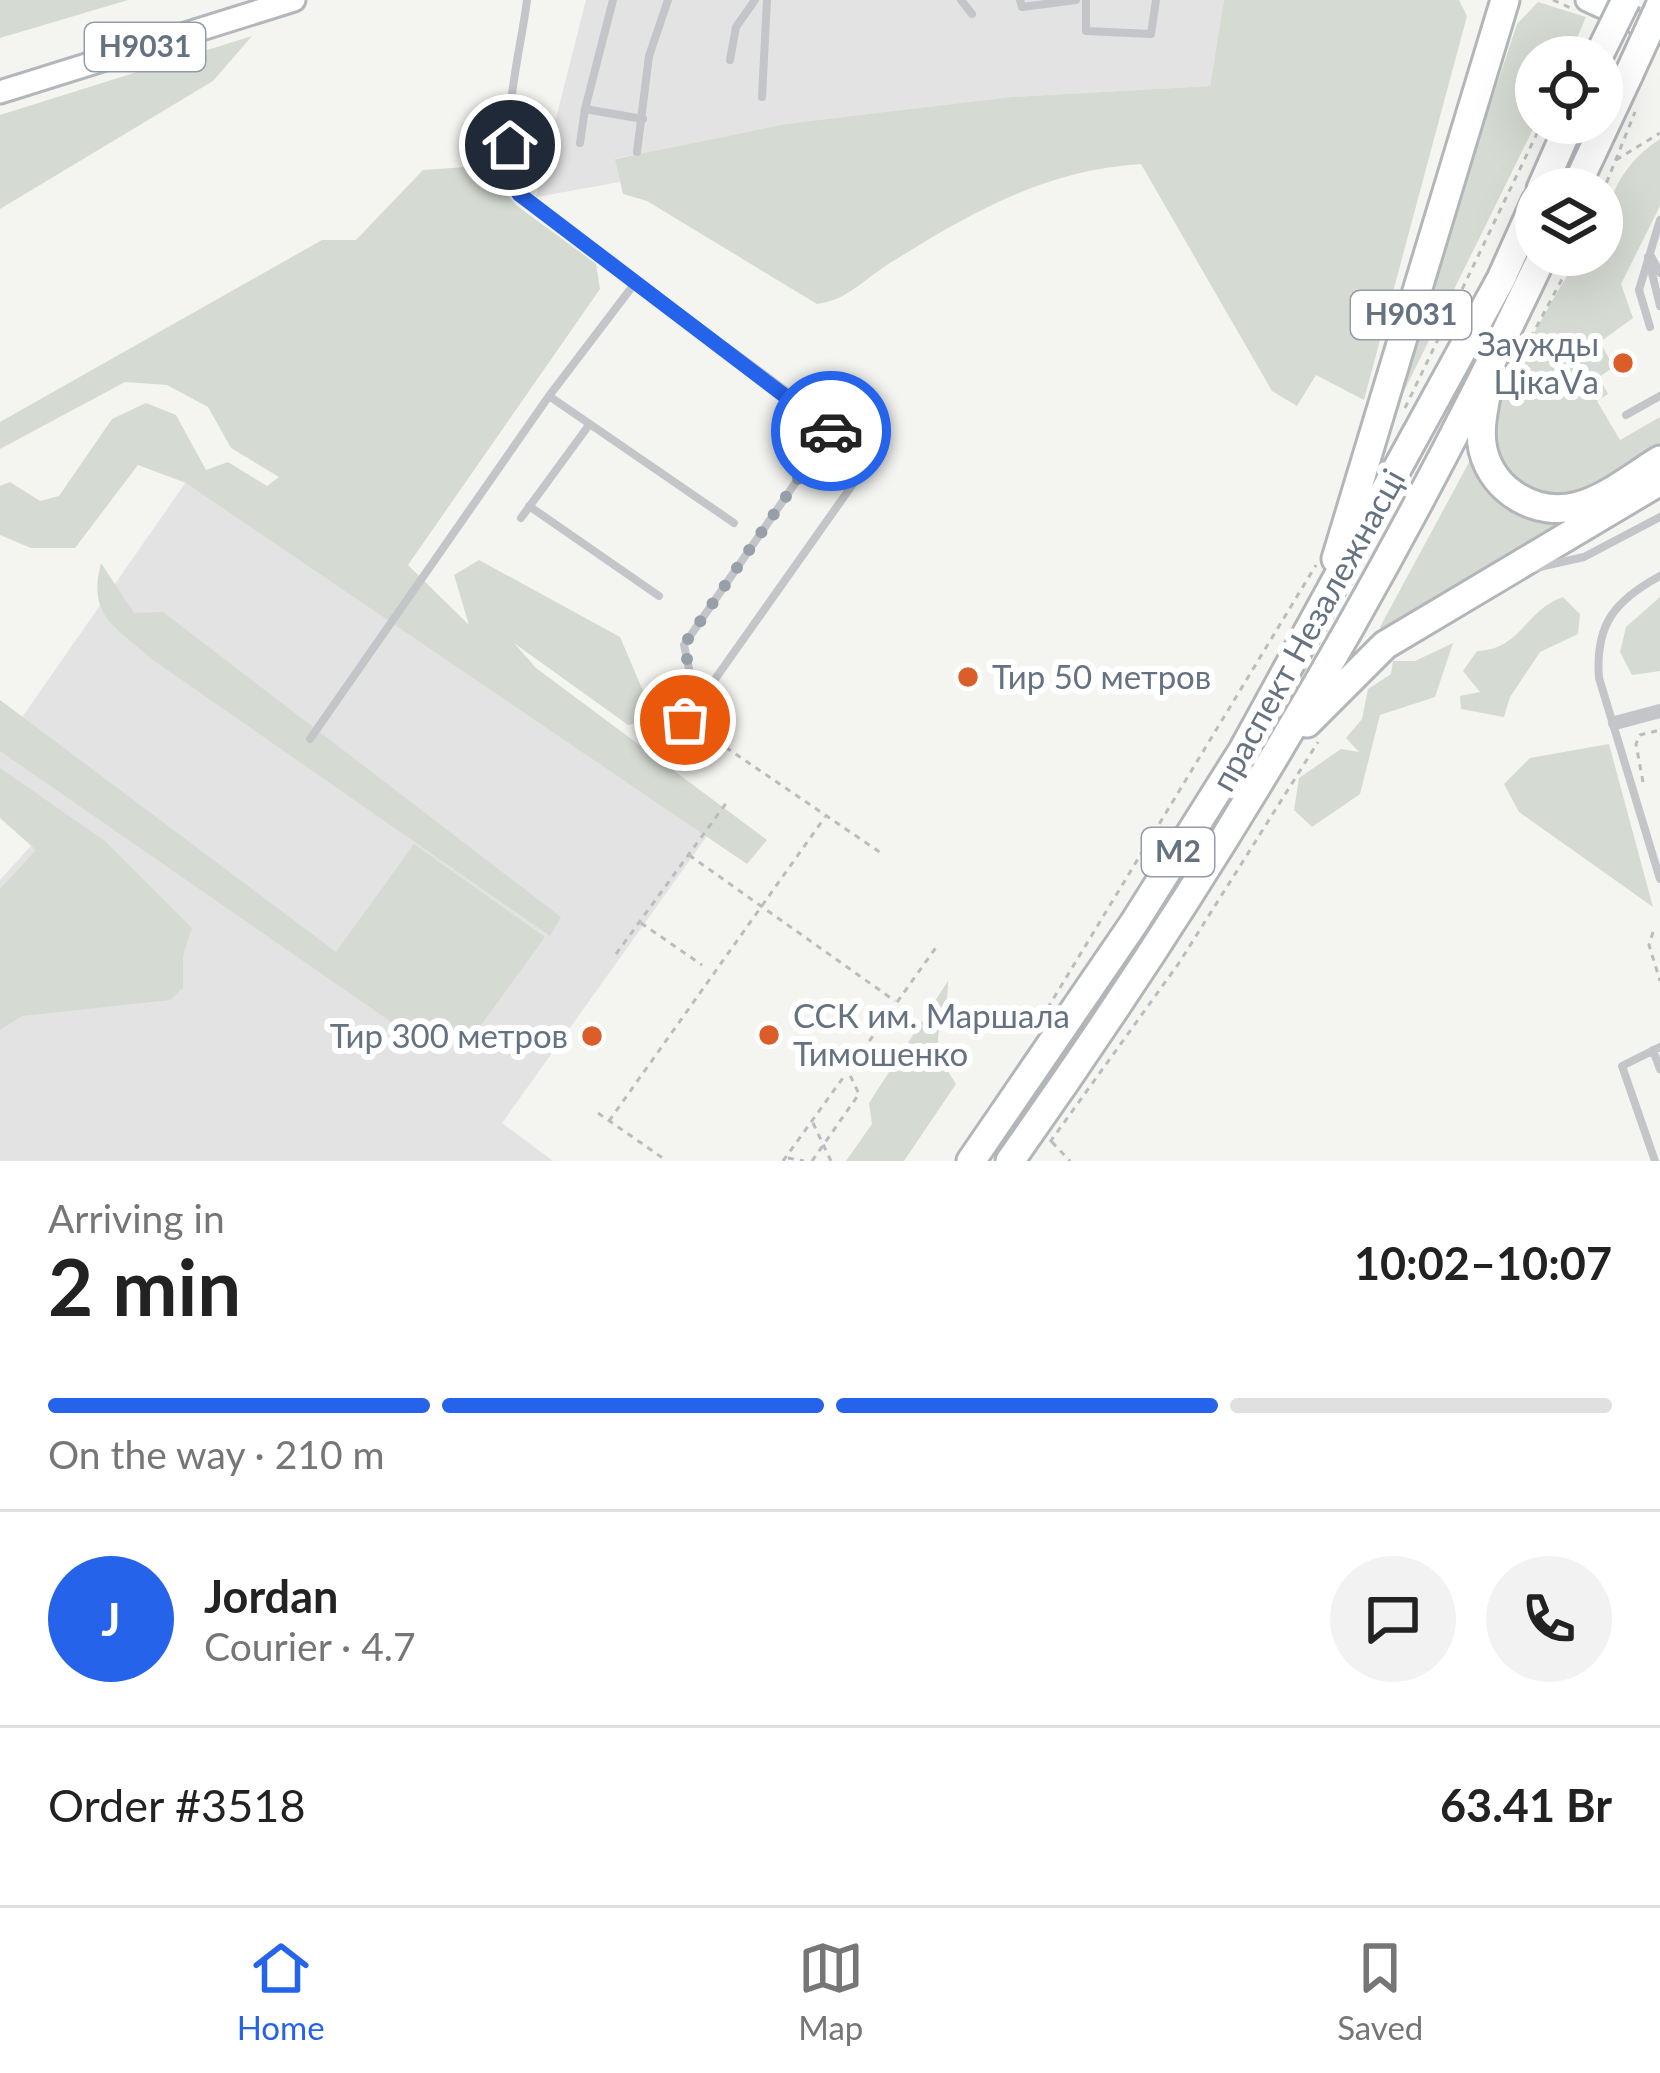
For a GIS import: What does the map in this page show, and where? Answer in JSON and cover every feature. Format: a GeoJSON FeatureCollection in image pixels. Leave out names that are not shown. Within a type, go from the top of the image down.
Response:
{"type":"FeatureCollection","features":[{"type":"Feature","properties":{"kind":"highway","name":"Н9031"},"geometry":{"type":"LineString","coordinates":[[1313,628],[1505,0]]}},
{"type":"Feature","properties":{"kind":"highway"},"geometry":{"type":"LineString","coordinates":[[1600,36],[1626,0]]}},
{"type":"Feature","properties":{"kind":"highway"},"geometry":{"type":"LineString","coordinates":[[1585,168],[1660,7]]}},
{"type":"Feature","properties":{"kind":"highway","name":"праспект Незалежнасці"},"geometry":{"type":"LineString","coordinates":[[971,1161],[1134,923],[1313,628],[1515,248]]}},
{"type":"Feature","properties":{"kind":"highway","name":"праспект Незалежнасці"},"geometry":{"type":"LineString","coordinates":[[1010,1161],[1084,1057],[1253,793],[1497,378],[1536,276]]}},
{"type":"Feature","properties":{"kind":"highway"},"geometry":{"type":"LineString","coordinates":[[1497,378],[1482,440],[1502,484],[1540,508],[1582,505],[1660,460]]}},
{"type":"Feature","properties":{"kind":"highway"},"geometry":{"type":"LineString","coordinates":[[1253,793],[1323,702],[1365,661],[1660,481]]}},
{"type":"Feature","properties":{"kind":"main road","name":"Н9031"},"geometry":{"type":"LineString","coordinates":[[0,92],[291,0]]}},
{"type":"Feature","properties":{"kind":"main road"},"geometry":{"type":"LineString","coordinates":[[1587,0],[1660,33]]}},
{"type":"Feature","properties":{"kind":"street"},"geometry":{"type":"LineString","coordinates":[[1615,722],[1660,711]]}},
{"type":"Feature","properties":{"kind":"lane"},"geometry":{"type":"LineString","coordinates":[[527,0],[510,174],[519,194],[862,446],[865,467],[660,757]]}},
{"type":"Feature","properties":{"kind":"lane"},"geometry":{"type":"LineString","coordinates":[[580,143],[613,0]]}},
{"type":"Feature","properties":{"kind":"lane"},"geometry":{"type":"LineString","coordinates":[[637,152],[649,56],[668,0]]}},
{"type":"Feature","properties":{"kind":"lane"},"geometry":{"type":"LineString","coordinates":[[730,60],[736,27],[755,0]]}},
{"type":"Feature","properties":{"kind":"lane"},"geometry":{"type":"LineString","coordinates":[[762,97],[767,0]]}},
{"type":"Feature","properties":{"kind":"lane"},"geometry":{"type":"LineString","coordinates":[[961,0],[972,14]]}},
{"type":"Feature","properties":{"kind":"lane"},"geometry":{"type":"LineString","coordinates":[[1020,0],[1022,7],[1076,0]]}},
{"type":"Feature","properties":{"kind":"lane"},"geometry":{"type":"LineString","coordinates":[[1086,0],[1085,31],[1151,34],[1156,0]]}},
{"type":"Feature","properties":{"kind":"lane"},"geometry":{"type":"LineString","coordinates":[[585,109],[644,118]]}},
{"type":"Feature","properties":{"kind":"lane"},"geometry":{"type":"LineString","coordinates":[[1650,328],[1639,290],[1647,249],[1660,220]]}},
{"type":"Feature","properties":{"kind":"lane"},"geometry":{"type":"LineString","coordinates":[[1647,249],[1660,273]]}},
{"type":"Feature","properties":{"kind":"lane"},"geometry":{"type":"LineString","coordinates":[[1647,249],[1660,306]]}},
{"type":"Feature","properties":{"kind":"lane"},"geometry":{"type":"LineString","coordinates":[[310,739],[549,396],[635,283]]}},
{"type":"Feature","properties":{"kind":"lane"},"geometry":{"type":"LineString","coordinates":[[549,396],[734,523]]}},
{"type":"Feature","properties":{"kind":"lane"},"geometry":{"type":"LineString","coordinates":[[1626,415],[1660,396]]}},
{"type":"Feature","properties":{"kind":"lane"},"geometry":{"type":"LineString","coordinates":[[520,518],[589,424]]}},
{"type":"Feature","properties":{"kind":"lane"},"geometry":{"type":"LineString","coordinates":[[696,701],[684,645],[833,428]]}},
{"type":"Feature","properties":{"kind":"lane"},"geometry":{"type":"LineString","coordinates":[[530,506],[659,596]]}},
{"type":"Feature","properties":{"kind":"lane"},"geometry":{"type":"LineString","coordinates":[[1477,589],[1584,556],[1660,517]]}},
{"type":"Feature","properties":{"kind":"lane"},"geometry":{"type":"LineString","coordinates":[[1660,576],[1602,621],[1599,679],[1660,879]]}},
{"type":"Feature","properties":{"kind":"lane"},"geometry":{"type":"LineString","coordinates":[[1655,1161],[1622,1066],[1656,1048],[1660,1069]]}},
{"type":"Feature","properties":{"kind":"path"},"geometry":{"type":"LineString","coordinates":[[1613,168],[1639,103]]}},
{"type":"Feature","properties":{"kind":"path"},"geometry":{"type":"LineString","coordinates":[[1615,162],[1660,133]]}},
{"type":"Feature","properties":{"kind":"path"},"geometry":{"type":"LineString","coordinates":[[1400,418],[1532,144]]}},
{"type":"Feature","properties":{"kind":"path"},"geometry":{"type":"LineString","coordinates":[[1497,378],[1562,276]]}},
{"type":"Feature","properties":{"kind":"path"},"geometry":{"type":"LineString","coordinates":[[1029,1039],[1323,553]]}},
{"type":"Feature","properties":{"kind":"path"},"geometry":{"type":"LineString","coordinates":[[685,720],[881,853]]}},
{"type":"Feature","properties":{"kind":"path"},"geometry":{"type":"LineString","coordinates":[[1644,788],[1636,744],[1640,735],[1660,730]]}},
{"type":"Feature","properties":{"kind":"path"},"geometry":{"type":"LineString","coordinates":[[1044,1151],[1179,963],[1323,734]]}},
{"type":"Feature","properties":{"kind":"path"},"geometry":{"type":"LineString","coordinates":[[616,954],[727,802]]}},
{"type":"Feature","properties":{"kind":"path"},"geometry":{"type":"LineString","coordinates":[[609,1121],[825,817]]}},
{"type":"Feature","properties":{"kind":"path"},"geometry":{"type":"LineString","coordinates":[[688,855],[897,1002]]}},
{"type":"Feature","properties":{"kind":"path"},"geometry":{"type":"LineString","coordinates":[[640,922],[702,965]]}},
{"type":"Feature","properties":{"kind":"path"},"geometry":{"type":"LineString","coordinates":[[1653,932],[1649,945],[1660,982]]}},
{"type":"Feature","properties":{"kind":"path"},"geometry":{"type":"LineString","coordinates":[[784,1160],[937,946]]}},
{"type":"Feature","properties":{"kind":"path"},"geometry":{"type":"LineString","coordinates":[[784,1160],[808,1161],[824,1144],[859,1094],[848,1071]]}},
{"type":"Feature","properties":{"kind":"path"},"geometry":{"type":"LineString","coordinates":[[598,1113],[667,1161]]}},
{"type":"Feature","properties":{"kind":"path"},"geometry":{"type":"LineString","coordinates":[[812,1121],[831,1161]]}},
{"type":"Feature","properties":{"kind":"path"},"geometry":{"type":"LineString","coordinates":[[1051,1141],[1070,1161]]}},
{"type":"Feature","properties":{"kind":"shaded area"},"geometry":{"type":"Polygon","coordinates":[[[0,0],[128,0],[0,38],[0,0]]]}},
{"type":"Feature","properties":{"kind":"shaded area"},"geometry":{"type":"Polygon","coordinates":[[[586,0],[1224,0],[1210,86],[1012,97],[616,158],[620,182],[536,197],[586,0]]]}},
{"type":"Feature","properties":{"kind":"shaded area"},"geometry":{"type":"Polygon","coordinates":[[[1224,0],[1459,0],[1467,16],[1364,400],[1316,375],[1297,406],[1272,391],[1141,164],[1072,175],[1009,197],[920,245],[847,293],[817,304],[647,201],[623,194],[615,159],[787,124],[1012,97],[1210,86],[1224,0]]]}},
{"type":"Feature","properties":{"kind":"shaded area"},"geometry":{"type":"Polygon","coordinates":[[[1538,2],[1586,17],[1578,36],[1515,36],[1515,144],[1526,144],[1379,442],[1517,24],[1538,2]]]}},
{"type":"Feature","properties":{"kind":"shaded area"},"geometry":{"type":"Polygon","coordinates":[[[252,36],[213,81],[0,209],[0,115],[252,36]]]}},
{"type":"Feature","properties":{"kind":"shaded area"},"geometry":{"type":"Polygon","coordinates":[[[1660,139],[1660,206],[1621,284],[1633,318],[1600,342],[1614,367],[1599,377],[1608,394],[1597,401],[1620,440],[1660,417],[1660,448],[1585,489],[1546,494],[1527,488],[1505,469],[1496,450],[1494,430],[1500,404],[1567,276],[1623,276],[1623,175],[1660,139]]]}},
{"type":"Feature","properties":{"kind":"shaded area"},"geometry":{"type":"Polygon","coordinates":[[[480,166],[516,205],[596,264],[600,289],[408,565],[469,625],[454,575],[479,560],[620,637],[655,719],[628,725],[514,643],[536,668],[767,840],[747,864],[186,483],[138,465],[75,548],[31,548],[0,535],[0,486],[10,482],[40,501],[59,496],[112,419],[146,403],[176,415],[206,470],[228,462],[267,486],[279,477],[231,448],[208,407],[167,385],[125,382],[0,449],[0,422],[322,240],[356,240],[423,170],[480,166]]]}},
{"type":"Feature","properties":{"kind":"shaded area"},"geometry":{"type":"Polygon","coordinates":[[[1473,455],[1479,475],[1501,501],[1531,511],[1586,512],[1383,631],[1380,627],[1473,455]]]}},
{"type":"Feature","properties":{"kind":"shaded area"},"geometry":{"type":"Polygon","coordinates":[[[186,482],[707,836],[502,1123],[553,1161],[0,1161],[0,880],[50,825],[0,785],[0,749],[186,482]]]}},
{"type":"Feature","properties":{"kind":"shaded area"},"geometry":{"type":"Polygon","coordinates":[[[101,563],[134,613],[163,612],[561,917],[550,936],[153,660],[116,629],[101,608],[101,563]]]}},
{"type":"Feature","properties":{"kind":"shaded area"},"geometry":{"type":"Polygon","coordinates":[[[1563,597],[1580,614],[1578,634],[1540,652],[1510,697],[1504,717],[1461,709],[1460,696],[1480,692],[1463,671],[1477,651],[1504,644],[1563,597]]]}},
{"type":"Feature","properties":{"kind":"shaded area"},"geometry":{"type":"Polygon","coordinates":[[[1660,597],[1660,671],[1632,675],[1620,652],[1626,627],[1660,597]]]}},
{"type":"Feature","properties":{"kind":"shaded area"},"geometry":{"type":"Polygon","coordinates":[[[1453,643],[1435,697],[1380,715],[1360,794],[1312,827],[1294,810],[1299,778],[1341,749],[1359,752],[1346,738],[1362,719],[1368,689],[1391,674],[1393,661],[1415,661],[1453,643]]]}},
{"type":"Feature","properties":{"kind":"shaded area"},"geometry":{"type":"Polygon","coordinates":[[[0,700],[336,952],[414,844],[545,937],[463,1050],[433,1029],[423,1044],[0,751],[0,700]]]}},
{"type":"Feature","properties":{"kind":"shaded area"},"geometry":{"type":"Polygon","coordinates":[[[1609,744],[1653,907],[1519,812],[1504,784],[1530,758],[1609,744]]]}},
{"type":"Feature","properties":{"kind":"shaded area"},"geometry":{"type":"Polygon","coordinates":[[[0,768],[105,841],[192,928],[183,956],[183,988],[170,1000],[22,1016],[0,1030],[0,889],[36,850],[0,818],[0,768]]]}},
{"type":"Feature","properties":{"kind":"shaded area"},"geometry":{"type":"Polygon","coordinates":[[[948,981],[938,1042],[956,1084],[904,1161],[846,1161],[872,1124],[869,1103],[948,981]]]}},
{"type":"Feature","properties":{"kind":"way so far"},"geometry":{"type":"LineString","coordinates":[[685,720],[696,701],[684,645],[831,431]]}},
{"type":"Feature","properties":{"kind":"place","name":"Заужды ЦікаVа"},"geometry":{"type":"Point","coordinates":[1623,363]}},
{"type":"Feature","properties":{"kind":"place","name":"Тир 50 метров"},"geometry":{"type":"Point","coordinates":[968,677]}},
{"type":"Feature","properties":{"kind":"place","name":"ССК им. Маршала Тимошенко"},"geometry":{"type":"Point","coordinates":[769,1035]}},
{"type":"Feature","properties":{"kind":"place","name":"Тир 300 метров"},"geometry":{"type":"Point","coordinates":[592,1036]}},
{"type":"Feature","properties":{"kind":"route"},"geometry":{"type":"LineString","coordinates":[[510,145],[510,174],[519,194],[831,431]]}}]}
